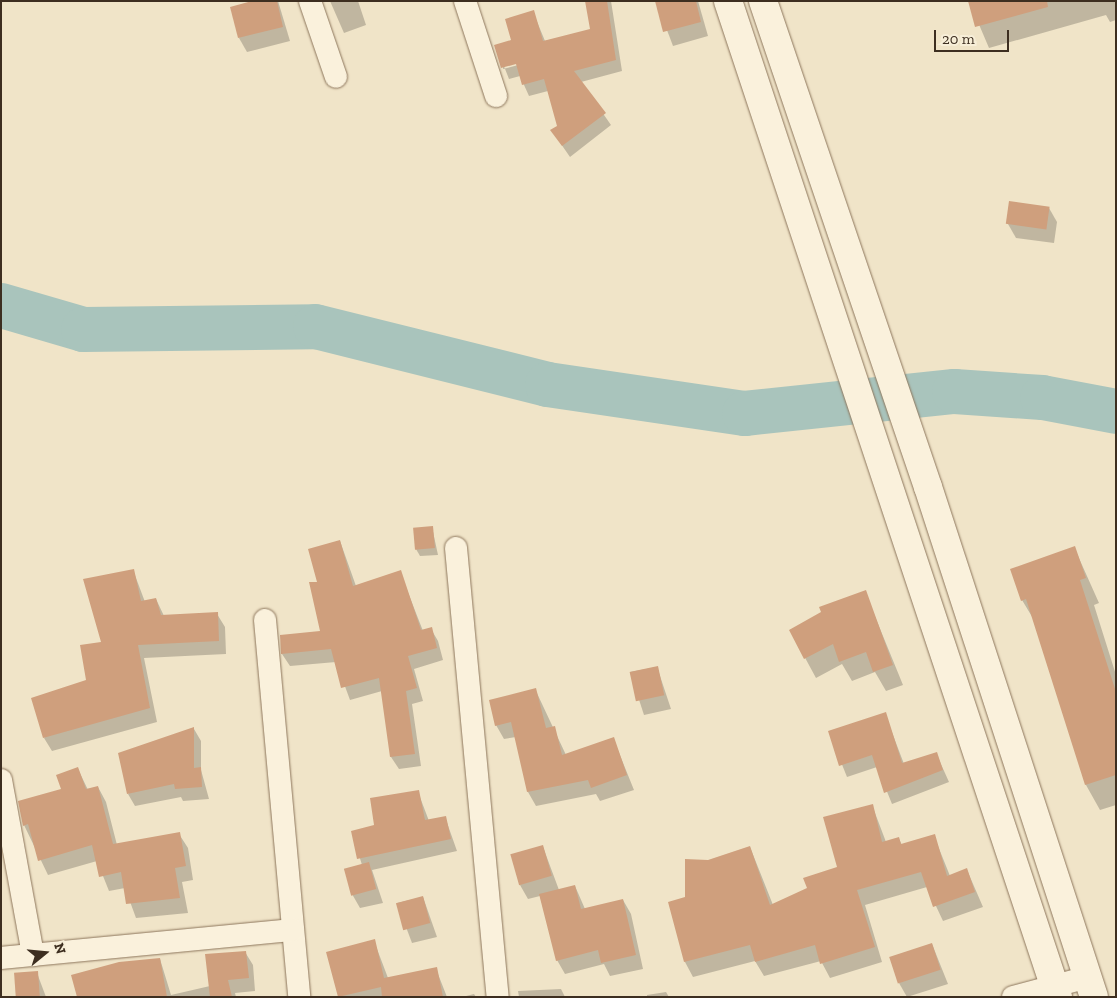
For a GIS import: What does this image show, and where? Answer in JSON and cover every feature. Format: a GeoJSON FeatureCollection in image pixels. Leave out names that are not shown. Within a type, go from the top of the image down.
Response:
{"type":"FeatureCollection","features":[{"type":"Feature","properties":{"kind":"main road"},"geometry":{"type":"LineString","coordinates":[[728,1],[895,499],[1056,991]]}},
{"type":"Feature","properties":{"kind":"main road"},"geometry":{"type":"LineString","coordinates":[[763,1],[928,487],[1091,987]]}},
{"type":"Feature","properties":{"kind":"street"},"geometry":{"type":"LineString","coordinates":[[310,1],[336,77]]}},
{"type":"Feature","properties":{"kind":"street"},"geometry":{"type":"LineString","coordinates":[[465,1],[496,96]]}},
{"type":"Feature","properties":{"kind":"street"},"geometry":{"type":"LineString","coordinates":[[456,548],[498,997]]}},
{"type":"Feature","properties":{"kind":"street"},"geometry":{"type":"LineString","coordinates":[[264,620],[299,997]]}},
{"type":"Feature","properties":{"kind":"street"},"geometry":{"type":"LineString","coordinates":[[1,780],[32,955]]}},
{"type":"Feature","properties":{"kind":"street"},"geometry":{"type":"LineString","coordinates":[[1,958],[293,930]]}},
{"type":"Feature","properties":{"kind":"street"},"geometry":{"type":"LineString","coordinates":[[1013,997],[1091,987]]}},
{"type":"Feature","properties":{"kind":"building"},"geometry":{"type":"Polygon","coordinates":[[[252,1],[277,1],[283,27],[238,38],[230,7],[252,1]]]}},
{"type":"Feature","properties":{"kind":"building"},"geometry":{"type":"Polygon","coordinates":[[[585,1],[607,1],[616,60],[574,71],[606,113],[562,146],[550,130],[557,126],[544,79],[522,85],[516,64],[501,68],[494,45],[511,40],[505,19],[534,10],[543,41],[590,29],[585,1]]]}},
{"type":"Feature","properties":{"kind":"building"},"geometry":{"type":"Polygon","coordinates":[[[655,1],[696,1],[701,22],[663,32],[655,1]]]}},
{"type":"Feature","properties":{"kind":"building"},"geometry":{"type":"Polygon","coordinates":[[[968,1],[1047,1],[1048,7],[975,27],[968,1]]]}},
{"type":"Feature","properties":{"kind":"building"},"geometry":{"type":"Polygon","coordinates":[[[1009,201],[1050,207],[1046,229],[1006,224],[1009,201]]]}},
{"type":"Feature","properties":{"kind":"building"},"geometry":{"type":"Polygon","coordinates":[[[433,526],[435,548],[415,550],[413,528],[433,526]]]}},
{"type":"Feature","properties":{"kind":"building"},"geometry":{"type":"Polygon","coordinates":[[[340,540],[353,586],[401,570],[421,630],[432,627],[437,648],[408,656],[417,688],[406,691],[415,754],[390,757],[379,678],[341,688],[331,649],[281,654],[280,635],[320,631],[309,582],[317,582],[308,549],[340,540]]]}},
{"type":"Feature","properties":{"kind":"building"},"geometry":{"type":"Polygon","coordinates":[[[1075,546],[1086,578],[1080,580],[1116,692],[1116,775],[1085,785],[1026,599],[1021,601],[1010,569],[1075,546]]]}},
{"type":"Feature","properties":{"kind":"building"},"geometry":{"type":"Polygon","coordinates":[[[134,569],[141,601],[156,598],[161,615],[218,612],[219,641],[138,645],[150,708],[43,738],[31,698],[86,680],[80,645],[101,642],[83,579],[134,569]]]}},
{"type":"Feature","properties":{"kind":"building"},"geometry":{"type":"Polygon","coordinates":[[[866,590],[893,665],[873,672],[866,652],[839,662],[833,644],[804,659],[789,630],[821,612],[819,607],[866,590]]]}},
{"type":"Feature","properties":{"kind":"building"},"geometry":{"type":"Polygon","coordinates":[[[658,666],[664,695],[636,701],[630,672],[658,666]]]}},
{"type":"Feature","properties":{"kind":"building"},"geometry":{"type":"Polygon","coordinates":[[[536,688],[546,728],[555,726],[562,755],[614,737],[627,775],[591,788],[588,780],[527,792],[511,722],[495,726],[489,700],[536,688]]]}},
{"type":"Feature","properties":{"kind":"building"},"geometry":{"type":"Polygon","coordinates":[[[886,712],[902,763],[937,752],[943,770],[884,793],[872,755],[839,766],[828,731],[886,712]]]}},
{"type":"Feature","properties":{"kind":"building"},"geometry":{"type":"Polygon","coordinates":[[[194,727],[194,768],[201,767],[202,787],[175,789],[174,784],[127,794],[118,753],[194,727]]]}},
{"type":"Feature","properties":{"kind":"building"},"geometry":{"type":"Polygon","coordinates":[[[78,767],[86,789],[98,786],[113,844],[180,832],[186,866],[175,868],[180,898],[126,904],[121,872],[99,877],[92,845],[38,861],[28,824],[23,826],[18,801],[61,789],[56,775],[78,767]]]}},
{"type":"Feature","properties":{"kind":"building"},"geometry":{"type":"Polygon","coordinates":[[[419,790],[425,820],[446,816],[451,839],[357,859],[351,831],[374,825],[370,798],[419,790]]]}},
{"type":"Feature","properties":{"kind":"building"},"geometry":{"type":"Polygon","coordinates":[[[873,804],[882,842],[899,837],[901,844],[935,834],[947,876],[967,868],[975,892],[933,907],[921,872],[857,890],[875,947],[820,964],[815,945],[755,962],[750,945],[684,962],[668,902],[685,897],[685,859],[708,860],[750,846],[770,905],[807,888],[803,878],[837,867],[823,817],[873,804]]]}},
{"type":"Feature","properties":{"kind":"building"},"geometry":{"type":"Polygon","coordinates":[[[543,845],[552,876],[519,885],[510,854],[543,845]]]}},
{"type":"Feature","properties":{"kind":"building"},"geometry":{"type":"Polygon","coordinates":[[[369,862],[376,889],[351,896],[344,869],[369,862]]]}},
{"type":"Feature","properties":{"kind":"building"},"geometry":{"type":"Polygon","coordinates":[[[575,885],[581,909],[623,899],[636,955],[601,963],[598,950],[556,961],[539,894],[575,885]]]}},
{"type":"Feature","properties":{"kind":"building"},"geometry":{"type":"Polygon","coordinates":[[[423,896],[430,923],[403,930],[396,903],[423,896]]]}},
{"type":"Feature","properties":{"kind":"building"},"geometry":{"type":"Polygon","coordinates":[[[375,939],[384,978],[437,967],[443,997],[382,997],[381,987],[338,997],[326,952],[375,939]]]}},
{"type":"Feature","properties":{"kind":"building"},"geometry":{"type":"Polygon","coordinates":[[[932,943],[941,970],[898,984],[889,957],[932,943]]]}},
{"type":"Feature","properties":{"kind":"building"},"geometry":{"type":"Polygon","coordinates":[[[246,951],[249,978],[228,980],[232,997],[210,997],[205,954],[246,951]]]}},
{"type":"Feature","properties":{"kind":"building"},"geometry":{"type":"Polygon","coordinates":[[[160,958],[167,997],[77,997],[71,975],[119,962],[160,958]]]}},
{"type":"Feature","properties":{"kind":"building"},"geometry":{"type":"Polygon","coordinates":[[[38,971],[40,997],[16,997],[14,973],[38,971]]]}},
{"type":"Feature","properties":{"kind":"waterway"},"geometry":{"type":"LineString","coordinates":[[1,305],[83,329],[315,326],[547,384],[744,413],[954,391],[1042,397],[1116,411]]}}]}
